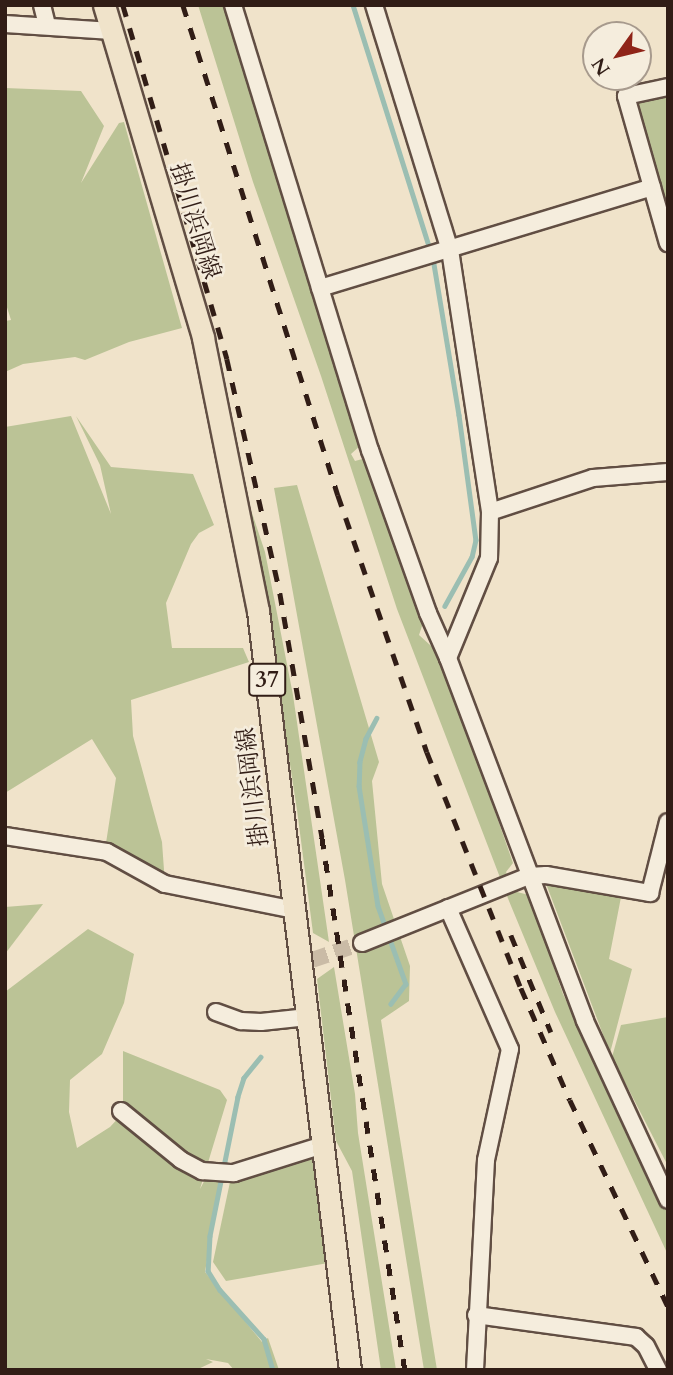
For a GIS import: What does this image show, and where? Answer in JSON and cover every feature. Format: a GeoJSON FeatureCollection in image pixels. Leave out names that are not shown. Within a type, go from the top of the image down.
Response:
{"type":"FeatureCollection","features":[{"type":"Feature","properties":{"kind":"main road","name":"掛川浜岡線"},"geometry":{"type":"LineString","coordinates":[[104,5],[203,338],[258,611],[295,911],[307,962],[308,1017],[350,1370]]}},
{"type":"Feature","properties":{"kind":"street"},"geometry":{"type":"LineString","coordinates":[[42,5],[47,25]]}},
{"type":"Feature","properties":{"kind":"street"},"geometry":{"type":"LineString","coordinates":[[233,5],[370,450],[428,613],[448,658],[585,1021],[668,1200]]}},
{"type":"Feature","properties":{"kind":"street"},"geometry":{"type":"LineString","coordinates":[[379,7],[450,250],[490,512],[489,558],[448,658]]}},
{"type":"Feature","properties":{"kind":"street"},"geometry":{"type":"LineString","coordinates":[[5,24],[112,31]]}},
{"type":"Feature","properties":{"kind":"street"},"geometry":{"type":"LineString","coordinates":[[668,87],[626,96],[668,243]]}},
{"type":"Feature","properties":{"kind":"street"},"geometry":{"type":"LineString","coordinates":[[320,288],[652,187]]}},
{"type":"Feature","properties":{"kind":"street"},"geometry":{"type":"LineString","coordinates":[[490,512],[593,478],[668,472]]}},
{"type":"Feature","properties":{"kind":"street"},"geometry":{"type":"LineString","coordinates":[[369,941],[529,876],[546,875],[650,893],[668,822]]}},
{"type":"Feature","properties":{"kind":"street"},"geometry":{"type":"LineString","coordinates":[[5,836],[107,852],[165,884],[295,911]]}},
{"type":"Feature","properties":{"kind":"street"},"geometry":{"type":"LineString","coordinates":[[447,908],[510,1049],[486,1160],[475,1315],[475,1370]]}},
{"type":"Feature","properties":{"kind":"street"},"geometry":{"type":"LineString","coordinates":[[216,1012],[241,1021],[261,1022],[308,1017]]}},
{"type":"Feature","properties":{"kind":"street"},"geometry":{"type":"LineString","coordinates":[[121,1111],[181,1160],[202,1171],[223,1172],[323,1145]]}},
{"type":"Feature","properties":{"kind":"street"},"geometry":{"type":"LineString","coordinates":[[475,1315],[636,1337],[646,1346],[658,1370]]}},
{"type":"Feature","properties":{"kind":"green space"},"geometry":{"type":"Polygon","coordinates":[[[198,5],[225,5],[362,444],[351,454],[355,461],[366,458],[424,620],[419,635],[440,654],[513,863],[506,872],[513,891],[529,895],[563,994],[668,1210],[668,1255],[555,1012],[509,901],[397,609],[321,376],[253,182],[198,5]]]}},
{"type":"Feature","properties":{"kind":"green space"},"geometry":{"type":"Polygon","coordinates":[[[5,88],[81,91],[104,126],[81,183],[119,123],[124,122],[182,328],[129,342],[85,360],[75,357],[23,364],[5,372],[5,321],[11,320],[5,301],[5,88]]]}},
{"type":"Feature","properties":{"kind":"green space"},"geometry":{"type":"Polygon","coordinates":[[[668,92],[668,211],[636,102],[668,92]]]}},
{"type":"Feature","properties":{"kind":"green space"},"geometry":{"type":"Polygon","coordinates":[[[71,416],[111,514],[100,465],[76,416],[111,467],[193,474],[214,525],[199,533],[191,544],[166,603],[172,648],[243,648],[249,662],[131,700],[133,736],[162,842],[165,884],[106,843],[116,778],[92,739],[5,793],[5,427],[71,416]]]}},
{"type":"Feature","properties":{"kind":"green space"},"geometry":{"type":"Polygon","coordinates":[[[297,485],[379,762],[372,781],[382,884],[410,966],[409,1001],[381,1020],[437,1370],[424,1370],[345,880],[274,488],[297,485]]]}},
{"type":"Feature","properties":{"kind":"green space"},"geometry":{"type":"Polygon","coordinates":[[[251,510],[265,552],[293,695],[329,942],[313,933],[251,510]]]}},
{"type":"Feature","properties":{"kind":"green space"},"geometry":{"type":"Polygon","coordinates":[[[545,881],[622,892],[609,959],[632,969],[610,1053],[545,881]]]}},
{"type":"Feature","properties":{"kind":"green space"},"geometry":{"type":"Polygon","coordinates":[[[43,904],[5,954],[5,907],[43,904]]]}},
{"type":"Feature","properties":{"kind":"green space"},"geometry":{"type":"Polygon","coordinates":[[[88,929],[134,954],[124,1003],[102,1054],[70,1080],[69,1112],[77,1148],[110,1127],[123,1113],[123,1051],[220,1090],[227,1100],[200,1189],[208,1174],[221,1176],[205,1272],[262,1342],[268,1338],[279,1370],[234,1370],[228,1363],[206,1359],[213,1362],[196,1370],[5,1370],[5,992],[88,929]]]}},
{"type":"Feature","properties":{"kind":"green space"},"geometry":{"type":"Polygon","coordinates":[[[334,967],[396,1370],[381,1370],[352,1171],[336,1141],[317,979],[334,967]]]}},
{"type":"Feature","properties":{"kind":"green space"},"geometry":{"type":"Polygon","coordinates":[[[668,1017],[668,1166],[612,1057],[621,1025],[668,1017]]]}},
{"type":"Feature","properties":{"kind":"green space"},"geometry":{"type":"Polygon","coordinates":[[[317,1155],[328,1263],[226,1281],[213,1262],[230,1182],[239,1172],[317,1155]]]}},
{"type":"Feature","properties":{"kind":"waterway"},"geometry":{"type":"LineString","coordinates":[[353,5],[433,258],[459,415],[476,540],[472,557],[445,606]]}},
{"type":"Feature","properties":{"kind":"waterway"},"geometry":{"type":"LineString","coordinates":[[377,718],[366,739],[360,762],[359,786],[378,906],[406,984],[391,1004]]}},
{"type":"Feature","properties":{"kind":"waterway"},"geometry":{"type":"LineString","coordinates":[[261,1057],[244,1078],[238,1097],[210,1236],[208,1271],[220,1290],[264,1339],[273,1370]]}},
{"type":"Feature","properties":{"kind":"tunnel"},"geometry":{"type":"LineString","coordinates":[[312,960],[362,943]]}},
{"type":"Feature","properties":{"kind":"railway"},"geometry":{"type":"LineString","coordinates":[[123,5],[227,359],[280,593],[322,837],[405,1370]]}},
{"type":"Feature","properties":{"kind":"railway"},"geometry":{"type":"LineString","coordinates":[[183,5],[338,495],[427,752],[521,988],[570,1100],[668,1306]]}},
{"type":"Feature","properties":{"kind":"railway"},"geometry":{"type":"LineString","coordinates":[[511,935],[551,1032]]}}]}
